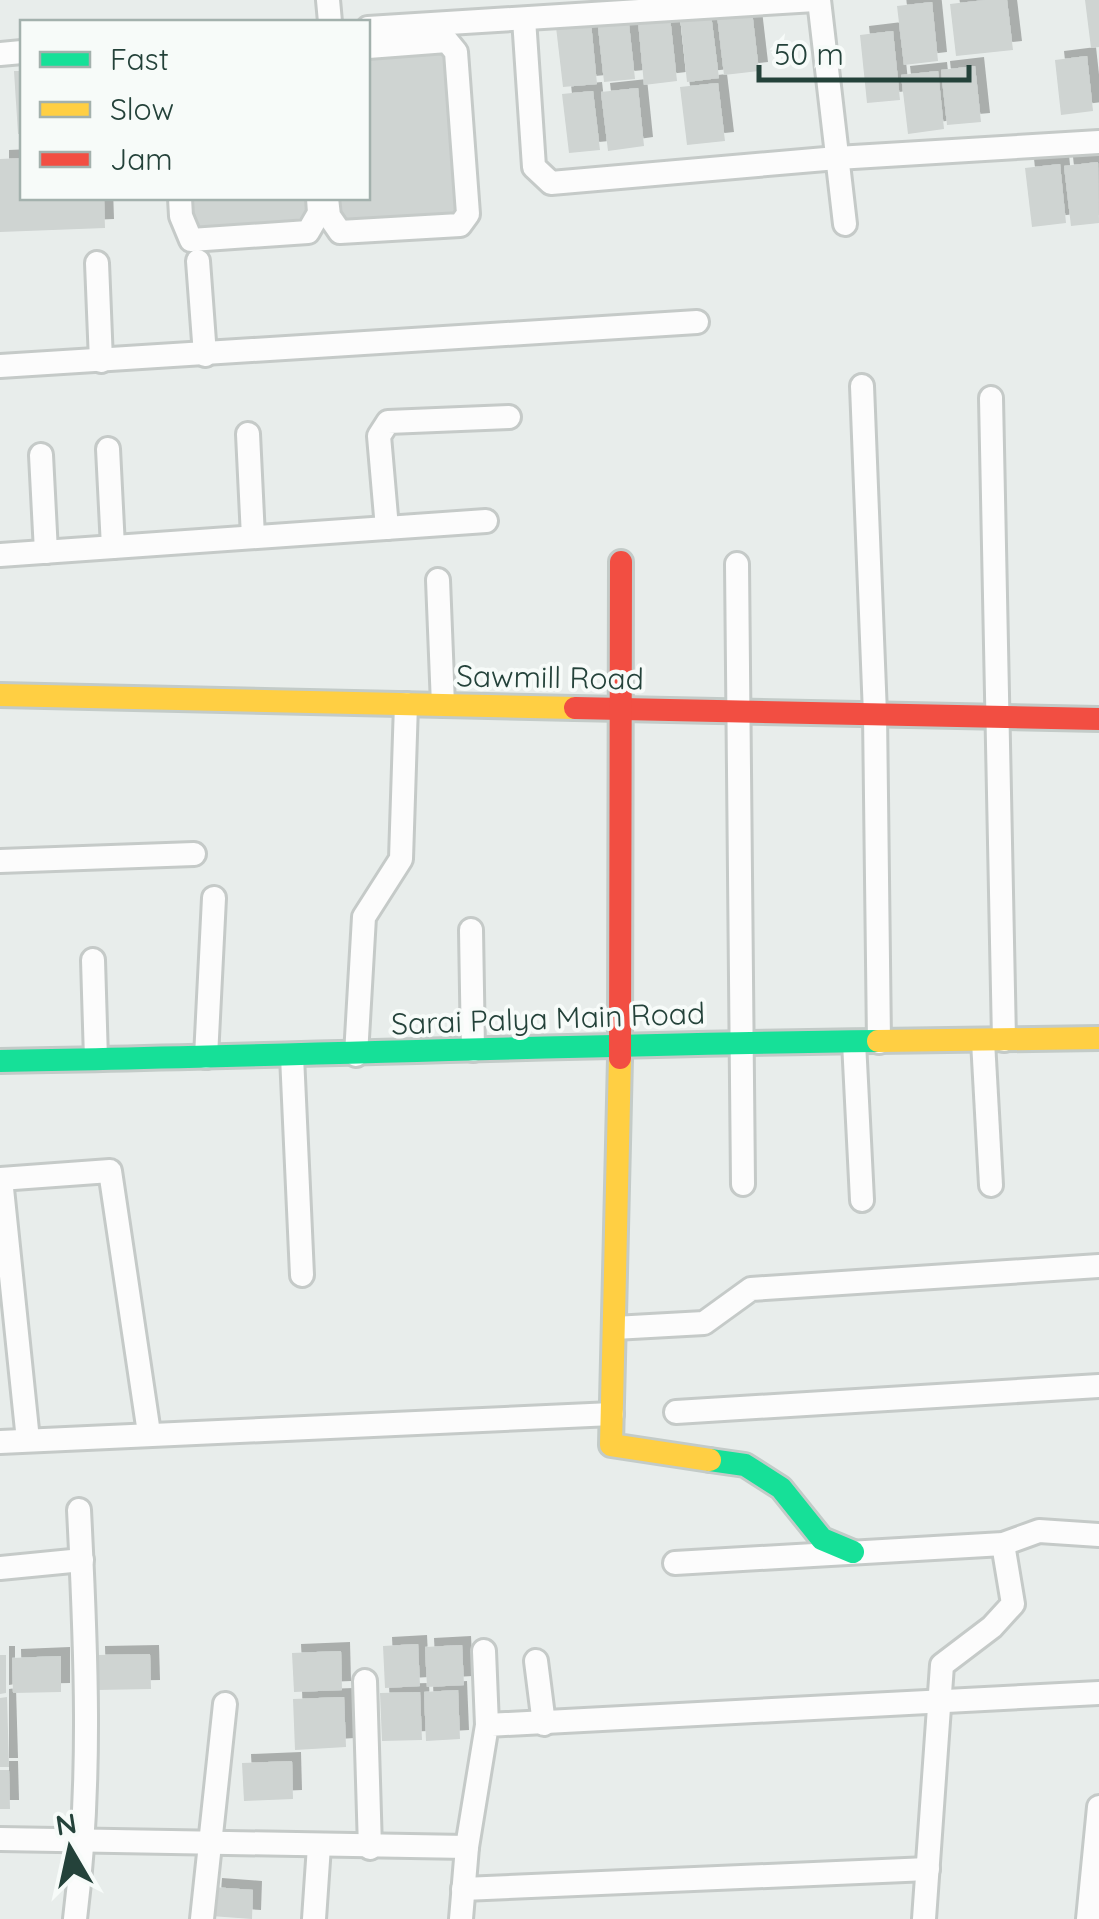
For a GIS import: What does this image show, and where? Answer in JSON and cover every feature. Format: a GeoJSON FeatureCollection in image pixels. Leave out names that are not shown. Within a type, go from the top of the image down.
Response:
{"type":"FeatureCollection","features":[{"type":"Feature","properties":{"kind":"street"},"geometry":{"type":"LineString","coordinates":[[370,47],[524,19],[817,0],[845,224]]}},
{"type":"Feature","properties":{"kind":"street"},"geometry":{"type":"LineString","coordinates":[[524,19],[534,167],[551,182],[837,158],[1099,142]]}},
{"type":"Feature","properties":{"kind":"street"},"geometry":{"type":"LineString","coordinates":[[327,200],[329,216],[340,232],[460,225],[468,214],[456,52],[447,41],[425,34],[370,28]]}},
{"type":"Feature","properties":{"kind":"street"},"geometry":{"type":"LineString","coordinates":[[180,200],[181,216],[191,240],[308,232],[319,213],[318,200]]}},
{"type":"Feature","properties":{"kind":"street"},"geometry":{"type":"LineString","coordinates":[[198,261],[205,356]]}},
{"type":"Feature","properties":{"kind":"street"},"geometry":{"type":"LineString","coordinates":[[97,263],[101,361]]}},
{"type":"Feature","properties":{"kind":"street"},"geometry":{"type":"LineString","coordinates":[[0,366],[697,322]]}},
{"type":"Feature","properties":{"kind":"street"},"geometry":{"type":"LineString","coordinates":[[862,386],[875,714],[880,1042]]}},
{"type":"Feature","properties":{"kind":"street"},"geometry":{"type":"LineString","coordinates":[[991,398],[1000,717],[991,1185]]}},
{"type":"Feature","properties":{"kind":"street"},"geometry":{"type":"LineString","coordinates":[[387,528],[379,436],[388,422],[510,417]]}},
{"type":"Feature","properties":{"kind":"street"},"geometry":{"type":"LineString","coordinates":[[248,434],[253,537]]}},
{"type":"Feature","properties":{"kind":"street"},"geometry":{"type":"LineString","coordinates":[[108,449],[113,547]]}},
{"type":"Feature","properties":{"kind":"street"},"geometry":{"type":"LineString","coordinates":[[41,455],[46,552]]}},
{"type":"Feature","properties":{"kind":"street"},"geometry":{"type":"LineString","coordinates":[[0,555],[486,521]]}},
{"type":"Feature","properties":{"kind":"street"},"geometry":{"type":"LineString","coordinates":[[621,562],[620,1044],[611,1445],[745,1465],[782,1488],[822,1540],[853,1552]]}},
{"type":"Feature","properties":{"kind":"street"},"geometry":{"type":"LineString","coordinates":[[736,564],[744,1184]]}},
{"type":"Feature","properties":{"kind":"street"},"geometry":{"type":"LineString","coordinates":[[438,580],[443,705]]}},
{"type":"Feature","properties":{"kind":"street","name":"Sawmill Road"},"geometry":{"type":"LineString","coordinates":[[0,696],[1099,719]]}},
{"type":"Feature","properties":{"kind":"street"},"geometry":{"type":"LineString","coordinates":[[356,1055],[364,916],[400,859],[406,704]]}},
{"type":"Feature","properties":{"kind":"street"},"geometry":{"type":"LineString","coordinates":[[0,861],[194,854]]}},
{"type":"Feature","properties":{"kind":"street"},"geometry":{"type":"LineString","coordinates":[[206,1057],[214,898]]}},
{"type":"Feature","properties":{"kind":"street"},"geometry":{"type":"LineString","coordinates":[[471,930],[473,1050]]}},
{"type":"Feature","properties":{"kind":"street"},"geometry":{"type":"LineString","coordinates":[[93,960],[96,1059]]}},
{"type":"Feature","properties":{"kind":"street","name":"Sarai Palya Main Road"},"geometry":{"type":"LineString","coordinates":[[0,1062],[356,1055],[620,1044],[1099,1038]]}},
{"type":"Feature","properties":{"kind":"street"},"geometry":{"type":"LineString","coordinates":[[854,1042],[862,1200]]}},
{"type":"Feature","properties":{"kind":"street"},"geometry":{"type":"LineString","coordinates":[[292,1056],[302,1275]]}},
{"type":"Feature","properties":{"kind":"street"},"geometry":{"type":"LineString","coordinates":[[28,1440],[0,1179],[110,1171],[149,1433]]}},
{"type":"Feature","properties":{"kind":"street"},"geometry":{"type":"LineString","coordinates":[[614,1328],[704,1323],[751,1289],[1099,1266]]}},
{"type":"Feature","properties":{"kind":"street"},"geometry":{"type":"LineString","coordinates":[[676,1412],[1099,1386]]}},
{"type":"Feature","properties":{"kind":"street"},"geometry":{"type":"LineString","coordinates":[[0,1442],[612,1414]]}},
{"type":"Feature","properties":{"kind":"street"},"geometry":{"type":"LineString","coordinates":[[74,1919],[85,1840],[80,1510]]}},
{"type":"Feature","properties":{"kind":"street"},"geometry":{"type":"LineString","coordinates":[[675,1563],[1003,1544],[1039,1531],[1099,1535]]}},
{"type":"Feature","properties":{"kind":"street"},"geometry":{"type":"LineString","coordinates":[[924,1919],[942,1665],[992,1628],[1013,1604],[1003,1544]]}},
{"type":"Feature","properties":{"kind":"street"},"geometry":{"type":"LineString","coordinates":[[0,1568],[82,1560]]}},
{"type":"Feature","properties":{"kind":"street"},"geometry":{"type":"LineString","coordinates":[[461,1919],[467,1847],[487,1725],[484,1651]]}},
{"type":"Feature","properties":{"kind":"street"},"geometry":{"type":"LineString","coordinates":[[536,1661],[544,1724]]}},
{"type":"Feature","properties":{"kind":"street"},"geometry":{"type":"LineString","coordinates":[[365,1681],[370,1848]]}},
{"type":"Feature","properties":{"kind":"street"},"geometry":{"type":"LineString","coordinates":[[487,1725],[1099,1693]]}},
{"type":"Feature","properties":{"kind":"street"},"geometry":{"type":"LineString","coordinates":[[202,1919],[224,1704]]}},
{"type":"Feature","properties":{"kind":"street"},"geometry":{"type":"LineString","coordinates":[[1088,1919],[1099,1807]]}},
{"type":"Feature","properties":{"kind":"street"},"geometry":{"type":"LineString","coordinates":[[0,1839],[467,1847]]}},
{"type":"Feature","properties":{"kind":"street"},"geometry":{"type":"LineString","coordinates":[[314,1919],[320,1846]]}},
{"type":"Feature","properties":{"kind":"street"},"geometry":{"type":"LineString","coordinates":[[463,1889],[928,1869]]}},
{"type":"Feature","properties":{"kind":"building"},"geometry":{"type":"Polygon","coordinates":[[[1007,0],[1013,50],[956,56],[950,4],[1007,0]]]}},
{"type":"Feature","properties":{"kind":"building"},"geometry":{"type":"Polygon","coordinates":[[[1085,0],[1099,0],[1099,47],[1091,48],[1085,0]]]}},
{"type":"Feature","properties":{"kind":"building"},"geometry":{"type":"Polygon","coordinates":[[[932,2],[938,61],[904,65],[897,6],[932,2]]]}},
{"type":"Feature","properties":{"kind":"building"},"geometry":{"type":"Polygon","coordinates":[[[752,11],[759,71],[724,75],[717,15],[752,11]]]}},
{"type":"Feature","properties":{"kind":"building"},"geometry":{"type":"Polygon","coordinates":[[[711,14],[719,78],[687,82],[680,17],[711,14]]]}},
{"type":"Feature","properties":{"kind":"building"},"geometry":{"type":"Polygon","coordinates":[[[670,17],[677,81],[644,85],[638,21],[670,17]]]}},
{"type":"Feature","properties":{"kind":"building"},"geometry":{"type":"Polygon","coordinates":[[[591,23],[597,84],[563,87],[556,27],[591,23]]]}},
{"type":"Feature","properties":{"kind":"building"},"geometry":{"type":"Polygon","coordinates":[[[629,24],[635,79],[604,82],[598,27],[629,24]]]}},
{"type":"Feature","properties":{"kind":"building"},"geometry":{"type":"Polygon","coordinates":[[[893,31],[900,100],[867,103],[860,35],[893,31]]]}},
{"type":"Feature","properties":{"kind":"building"},"geometry":{"type":"Polygon","coordinates":[[[448,54],[458,218],[340,225],[338,200],[370,200],[370,59],[448,54]]]}},
{"type":"Feature","properties":{"kind":"building"},"geometry":{"type":"Polygon","coordinates":[[[1087,56],[1093,111],[1061,115],[1055,60],[1087,56]]]}},
{"type":"Feature","properties":{"kind":"building"},"geometry":{"type":"Polygon","coordinates":[[[975,66],[981,122],[947,125],[941,70],[975,66]]]}},
{"type":"Feature","properties":{"kind":"building"},"geometry":{"type":"Polygon","coordinates":[[[14,71],[20,71],[18,134],[14,71]]]}},
{"type":"Feature","properties":{"kind":"building"},"geometry":{"type":"Polygon","coordinates":[[[938,71],[944,129],[908,134],[901,75],[938,71]]]}},
{"type":"Feature","properties":{"kind":"building"},"geometry":{"type":"Polygon","coordinates":[[[718,83],[725,141],[687,145],[680,87],[718,83]]]}},
{"type":"Feature","properties":{"kind":"building"},"geometry":{"type":"Polygon","coordinates":[[[638,88],[644,146],[608,151],[601,92],[638,88]]]}},
{"type":"Feature","properties":{"kind":"building"},"geometry":{"type":"Polygon","coordinates":[[[593,91],[600,150],[569,153],[562,94],[593,91]]]}},
{"type":"Feature","properties":{"kind":"building"},"geometry":{"type":"Polygon","coordinates":[[[20,158],[20,200],[104,200],[105,228],[0,232],[0,159],[20,158]]]}},
{"type":"Feature","properties":{"kind":"building"},"geometry":{"type":"Polygon","coordinates":[[[1098,162],[1099,223],[1071,226],[1064,166],[1098,162]]]}},
{"type":"Feature","properties":{"kind":"building"},"geometry":{"type":"Polygon","coordinates":[[[1060,164],[1066,223],[1032,227],[1025,168],[1060,164]]]}},
{"type":"Feature","properties":{"kind":"building"},"geometry":{"type":"Polygon","coordinates":[[[190,200],[306,200],[307,224],[192,231],[190,200]]]}},
{"type":"Feature","properties":{"kind":"building"},"geometry":{"type":"Polygon","coordinates":[[[418,1644],[420,1686],[385,1688],[383,1646],[418,1644]]]}},
{"type":"Feature","properties":{"kind":"building"},"geometry":{"type":"Polygon","coordinates":[[[462,1645],[464,1685],[427,1687],[425,1647],[462,1645]]]}},
{"type":"Feature","properties":{"kind":"building"},"geometry":{"type":"Polygon","coordinates":[[[341,1651],[342,1690],[294,1692],[292,1653],[341,1651]]]}},
{"type":"Feature","properties":{"kind":"building"},"geometry":{"type":"Polygon","coordinates":[[[150,1654],[151,1689],[97,1690],[96,1655],[150,1654]]]}},
{"type":"Feature","properties":{"kind":"building"},"geometry":{"type":"Polygon","coordinates":[[[0,1655],[6,1655],[6,1693],[0,1694],[0,1655]]]}},
{"type":"Feature","properties":{"kind":"building"},"geometry":{"type":"Polygon","coordinates":[[[61,1656],[61,1692],[13,1693],[12,1658],[61,1656]]]}},
{"type":"Feature","properties":{"kind":"building"},"geometry":{"type":"Polygon","coordinates":[[[458,1690],[460,1739],[426,1741],[424,1692],[458,1690]]]}},
{"type":"Feature","properties":{"kind":"building"},"geometry":{"type":"Polygon","coordinates":[[[420,1692],[422,1740],[382,1741],[380,1693],[420,1692]]]}},
{"type":"Feature","properties":{"kind":"building"},"geometry":{"type":"Polygon","coordinates":[[[7,1697],[9,1767],[0,1767],[0,1698],[7,1697]]]}},
{"type":"Feature","properties":{"kind":"building"},"geometry":{"type":"Polygon","coordinates":[[[344,1697],[346,1747],[295,1750],[293,1699],[344,1697]]]}},
{"type":"Feature","properties":{"kind":"building"},"geometry":{"type":"Polygon","coordinates":[[[292,1761],[293,1799],[244,1801],[242,1763],[292,1761]]]}},
{"type":"Feature","properties":{"kind":"building"},"geometry":{"type":"Polygon","coordinates":[[[0,1770],[9,1770],[10,1809],[0,1809],[0,1770]]]}},
{"type":"Feature","properties":{"kind":"building"},"geometry":{"type":"Polygon","coordinates":[[[213,1887],[253,1890],[252,1919],[211,1916],[213,1887]]]}},
{"type":"Feature","properties":{"kind":"traffic: fast"},"geometry":{"type":"LineString","coordinates":[[0,1061],[878,1041]]}},
{"type":"Feature","properties":{"kind":"traffic: fast"},"geometry":{"type":"LineString","coordinates":[[710,1460],[745,1465],[781,1488],[822,1539],[853,1552]]}},
{"type":"Feature","properties":{"kind":"traffic: slow"},"geometry":{"type":"LineString","coordinates":[[0,695],[575,708]]}},
{"type":"Feature","properties":{"kind":"traffic: slow"},"geometry":{"type":"LineString","coordinates":[[878,1041],[1099,1038]]}},
{"type":"Feature","properties":{"kind":"traffic: slow"},"geometry":{"type":"LineString","coordinates":[[620,1058],[611,1445],[710,1460]]}},
{"type":"Feature","properties":{"kind":"traffic: jam"},"geometry":{"type":"LineString","coordinates":[[620,1058],[621,562]]}},
{"type":"Feature","properties":{"kind":"traffic: jam"},"geometry":{"type":"LineString","coordinates":[[575,708],[1099,719]]}}]}
